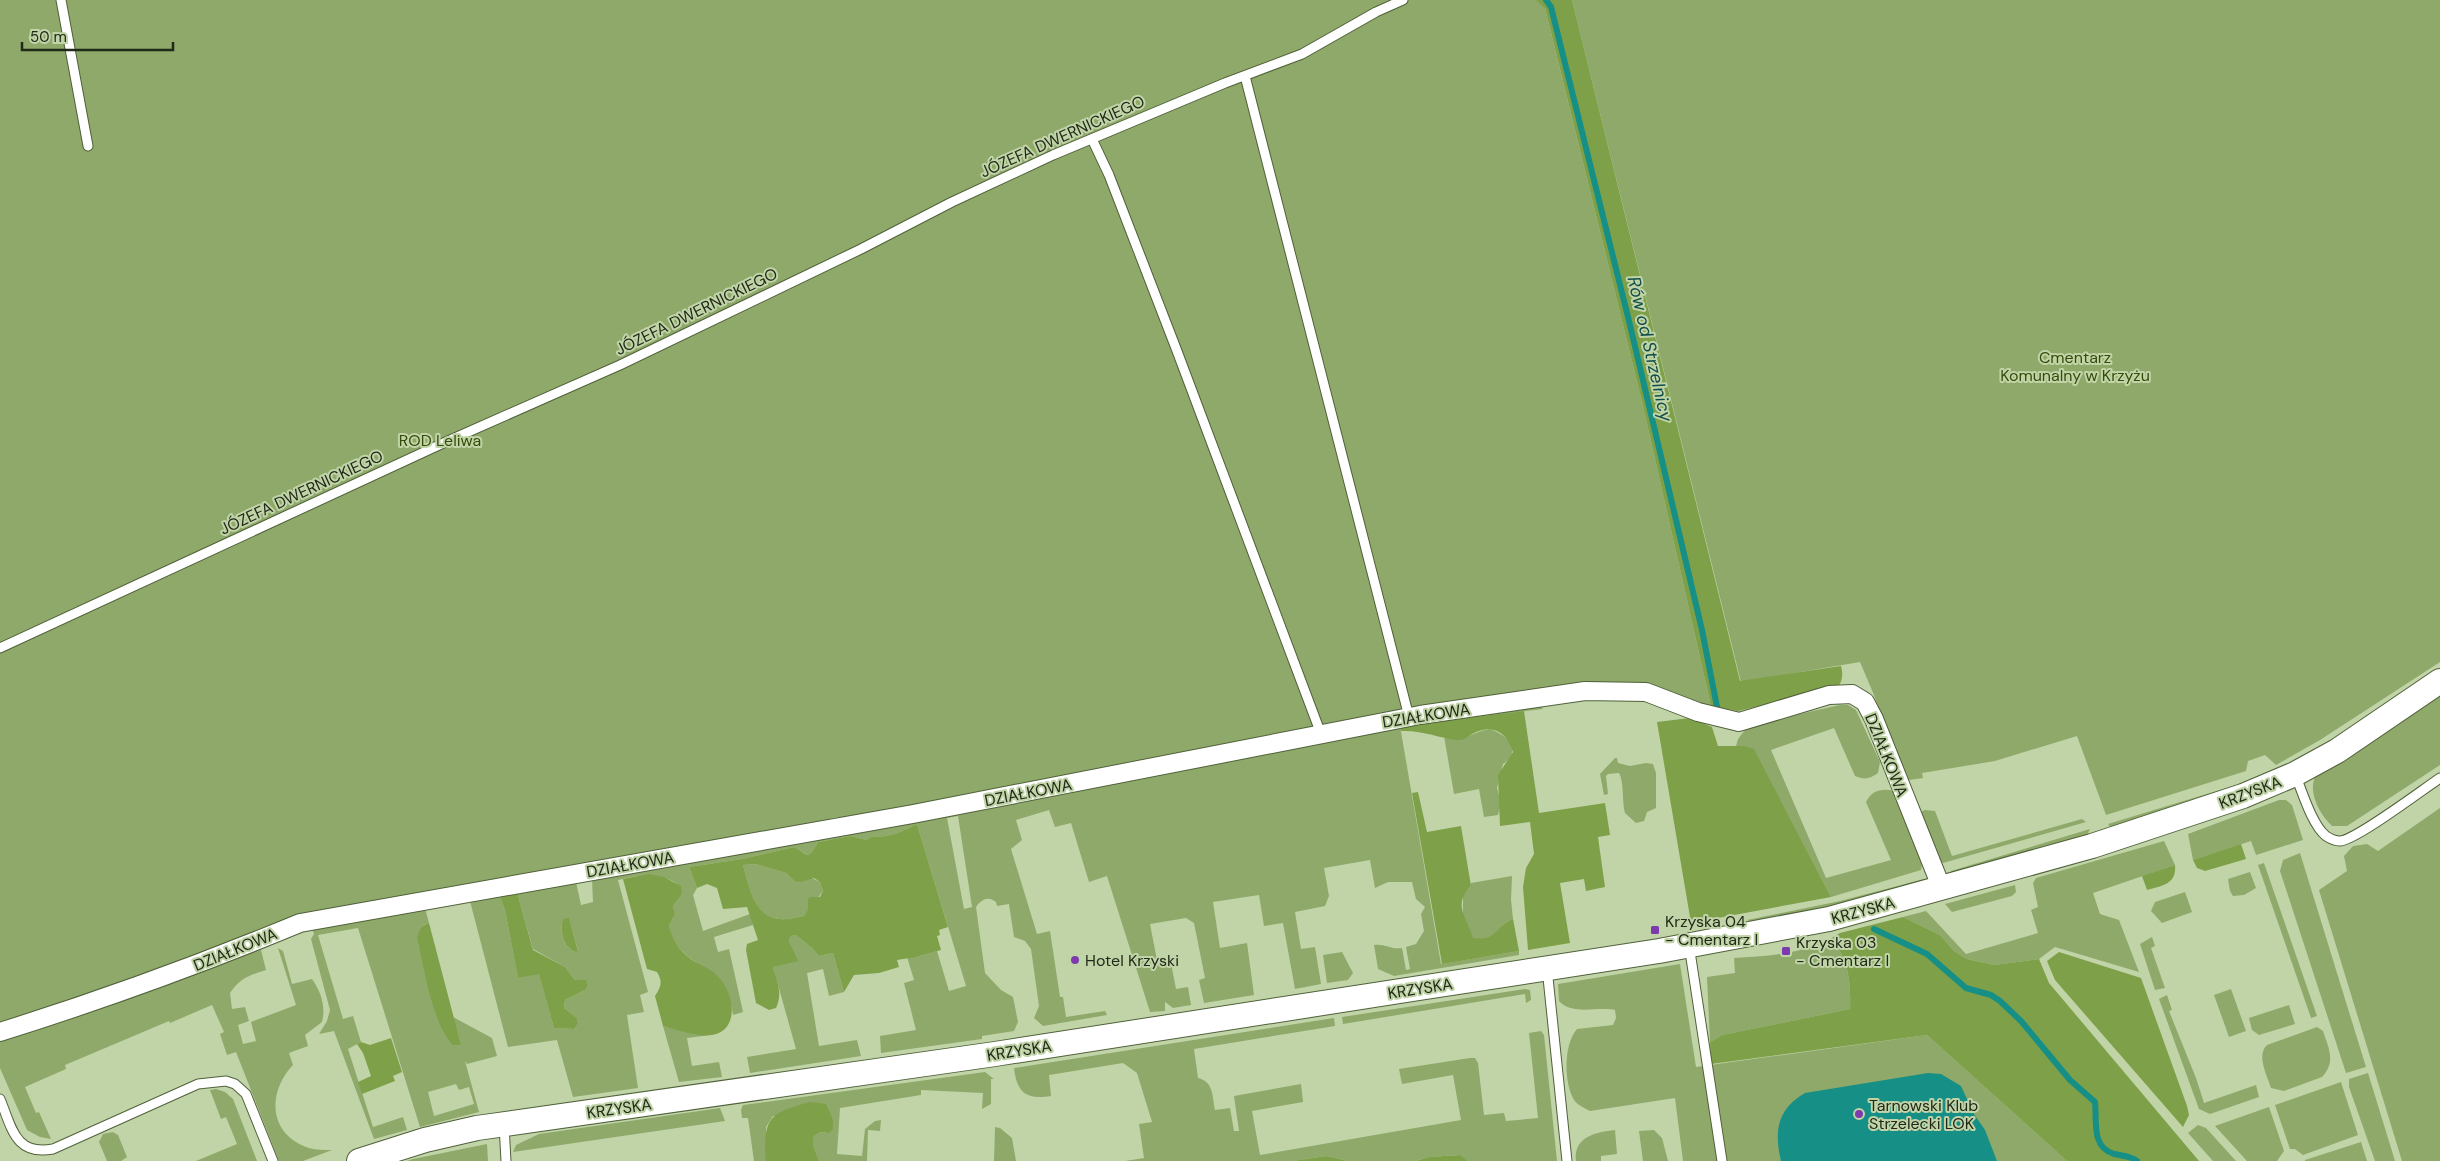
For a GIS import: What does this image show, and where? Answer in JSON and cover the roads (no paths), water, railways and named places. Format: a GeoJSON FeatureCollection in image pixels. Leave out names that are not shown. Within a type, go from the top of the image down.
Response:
{"type":"FeatureCollection","features":[{"type":"Feature","properties":{"kind":"street","name":"KRZYSKA"},"geometry":{"type":"LineString","coordinates":[[359,1161],[425,1140],[504,1125],[1004,1052],[1547,968],[1689,945],[1829,919],[2099,844],[2243,796],[2295,774],[2337,750],[2440,682]]}},
{"type":"Feature","properties":{"kind":"street","name":"DZIAŁKOWA"},"geometry":{"type":"LineString","coordinates":[[0,1032],[102,1000],[206,962],[300,923],[913,814],[1409,717],[1585,691],[1646,692],[1698,712],[1739,722],[1829,695],[1852,694],[1865,702],[1874,719],[1942,888]]}},
{"type":"Feature","properties":{"kind":"lane"},"geometry":{"type":"LineString","coordinates":[[61,0],[88,146]]}},
{"type":"Feature","properties":{"kind":"lane","name":"JÓZEFA DWERNICKIEGO"},"geometry":{"type":"LineString","coordinates":[[0,648],[450,440],[620,365],[861,249],[952,202],[1092,139],[1302,54],[1376,12],[1403,0]]}},
{"type":"Feature","properties":{"kind":"lane"},"geometry":{"type":"LineString","coordinates":[[1245,76],[1409,717]]}},
{"type":"Feature","properties":{"kind":"lane"},"geometry":{"type":"LineString","coordinates":[[1092,139],[1109,175],[1170,333],[1321,734]]}},
{"type":"Feature","properties":{"kind":"lane"},"geometry":{"type":"LineString","coordinates":[[2295,774],[2317,825],[2324,835],[2340,841],[2364,829],[2440,778]]}},
{"type":"Feature","properties":{"kind":"lane"},"geometry":{"type":"LineString","coordinates":[[1689,945],[1722,1161]]}},
{"type":"Feature","properties":{"kind":"lane"},"geometry":{"type":"LineString","coordinates":[[1547,968],[1566,1161]]}},
{"type":"Feature","properties":{"kind":"lane"},"geometry":{"type":"LineString","coordinates":[[0,1099],[15,1135],[22,1144],[31,1150],[39,1152],[53,1149],[198,1084],[226,1081],[235,1084],[246,1094],[273,1161]]}},
{"type":"Feature","properties":{"kind":"lane"},"geometry":{"type":"LineString","coordinates":[[504,1125],[506,1161]]}},
{"type":"Feature","properties":{"kind":"water"},"geometry":{"type":"Polygon","coordinates":[[[1928,1073],[1941,1074],[1961,1086],[1974,1114],[1985,1130],[1997,1161],[1781,1161],[1778,1140],[1780,1122],[1788,1106],[1805,1093],[1928,1073]]]}},
{"type":"Feature","properties":{"kind":"waterway","name":"Rów od Strzelnicy"},"geometry":{"type":"LineString","coordinates":[[1546,0],[1551,7],[1629,321],[1702,630],[1717,707]]}},
{"type":"Feature","properties":{"kind":"waterway","name":"Rów od Strzelnicy"},"geometry":{"type":"LineString","coordinates":[[1874,929],[1927,954],[1966,988],[1991,995],[2000,1001],[2021,1021],[2070,1080],[2095,1102],[2098,1140],[2102,1146],[2107,1151],[2137,1161]]}},
{"type":"Feature","properties":{"kind":"place","name":"Krzyska 04 - Cmentarz I"},"geometry":{"type":"Point","coordinates":[1655,930]}},
{"type":"Feature","properties":{"kind":"place","name":"Krzyska 03 - Cmentarz I"},"geometry":{"type":"Point","coordinates":[1786,951]}},
{"type":"Feature","properties":{"kind":"place","name":"Hotel Krzyski"},"geometry":{"type":"Point","coordinates":[1075,960]}},
{"type":"Feature","properties":{"kind":"place","name":"Tarnowski Klub Strzelecki LOK"},"geometry":{"type":"Point","coordinates":[1859,1114]}},
{"type":"Feature","properties":{"kind":"park label","name":"Cmentarz Komunalny w Krzyżu"},"geometry":{"type":"Point","coordinates":[2075,366]}},
{"type":"Feature","properties":{"kind":"park label","name":"ROD Leliwa"},"geometry":{"type":"Point","coordinates":[440,440]}}]}
